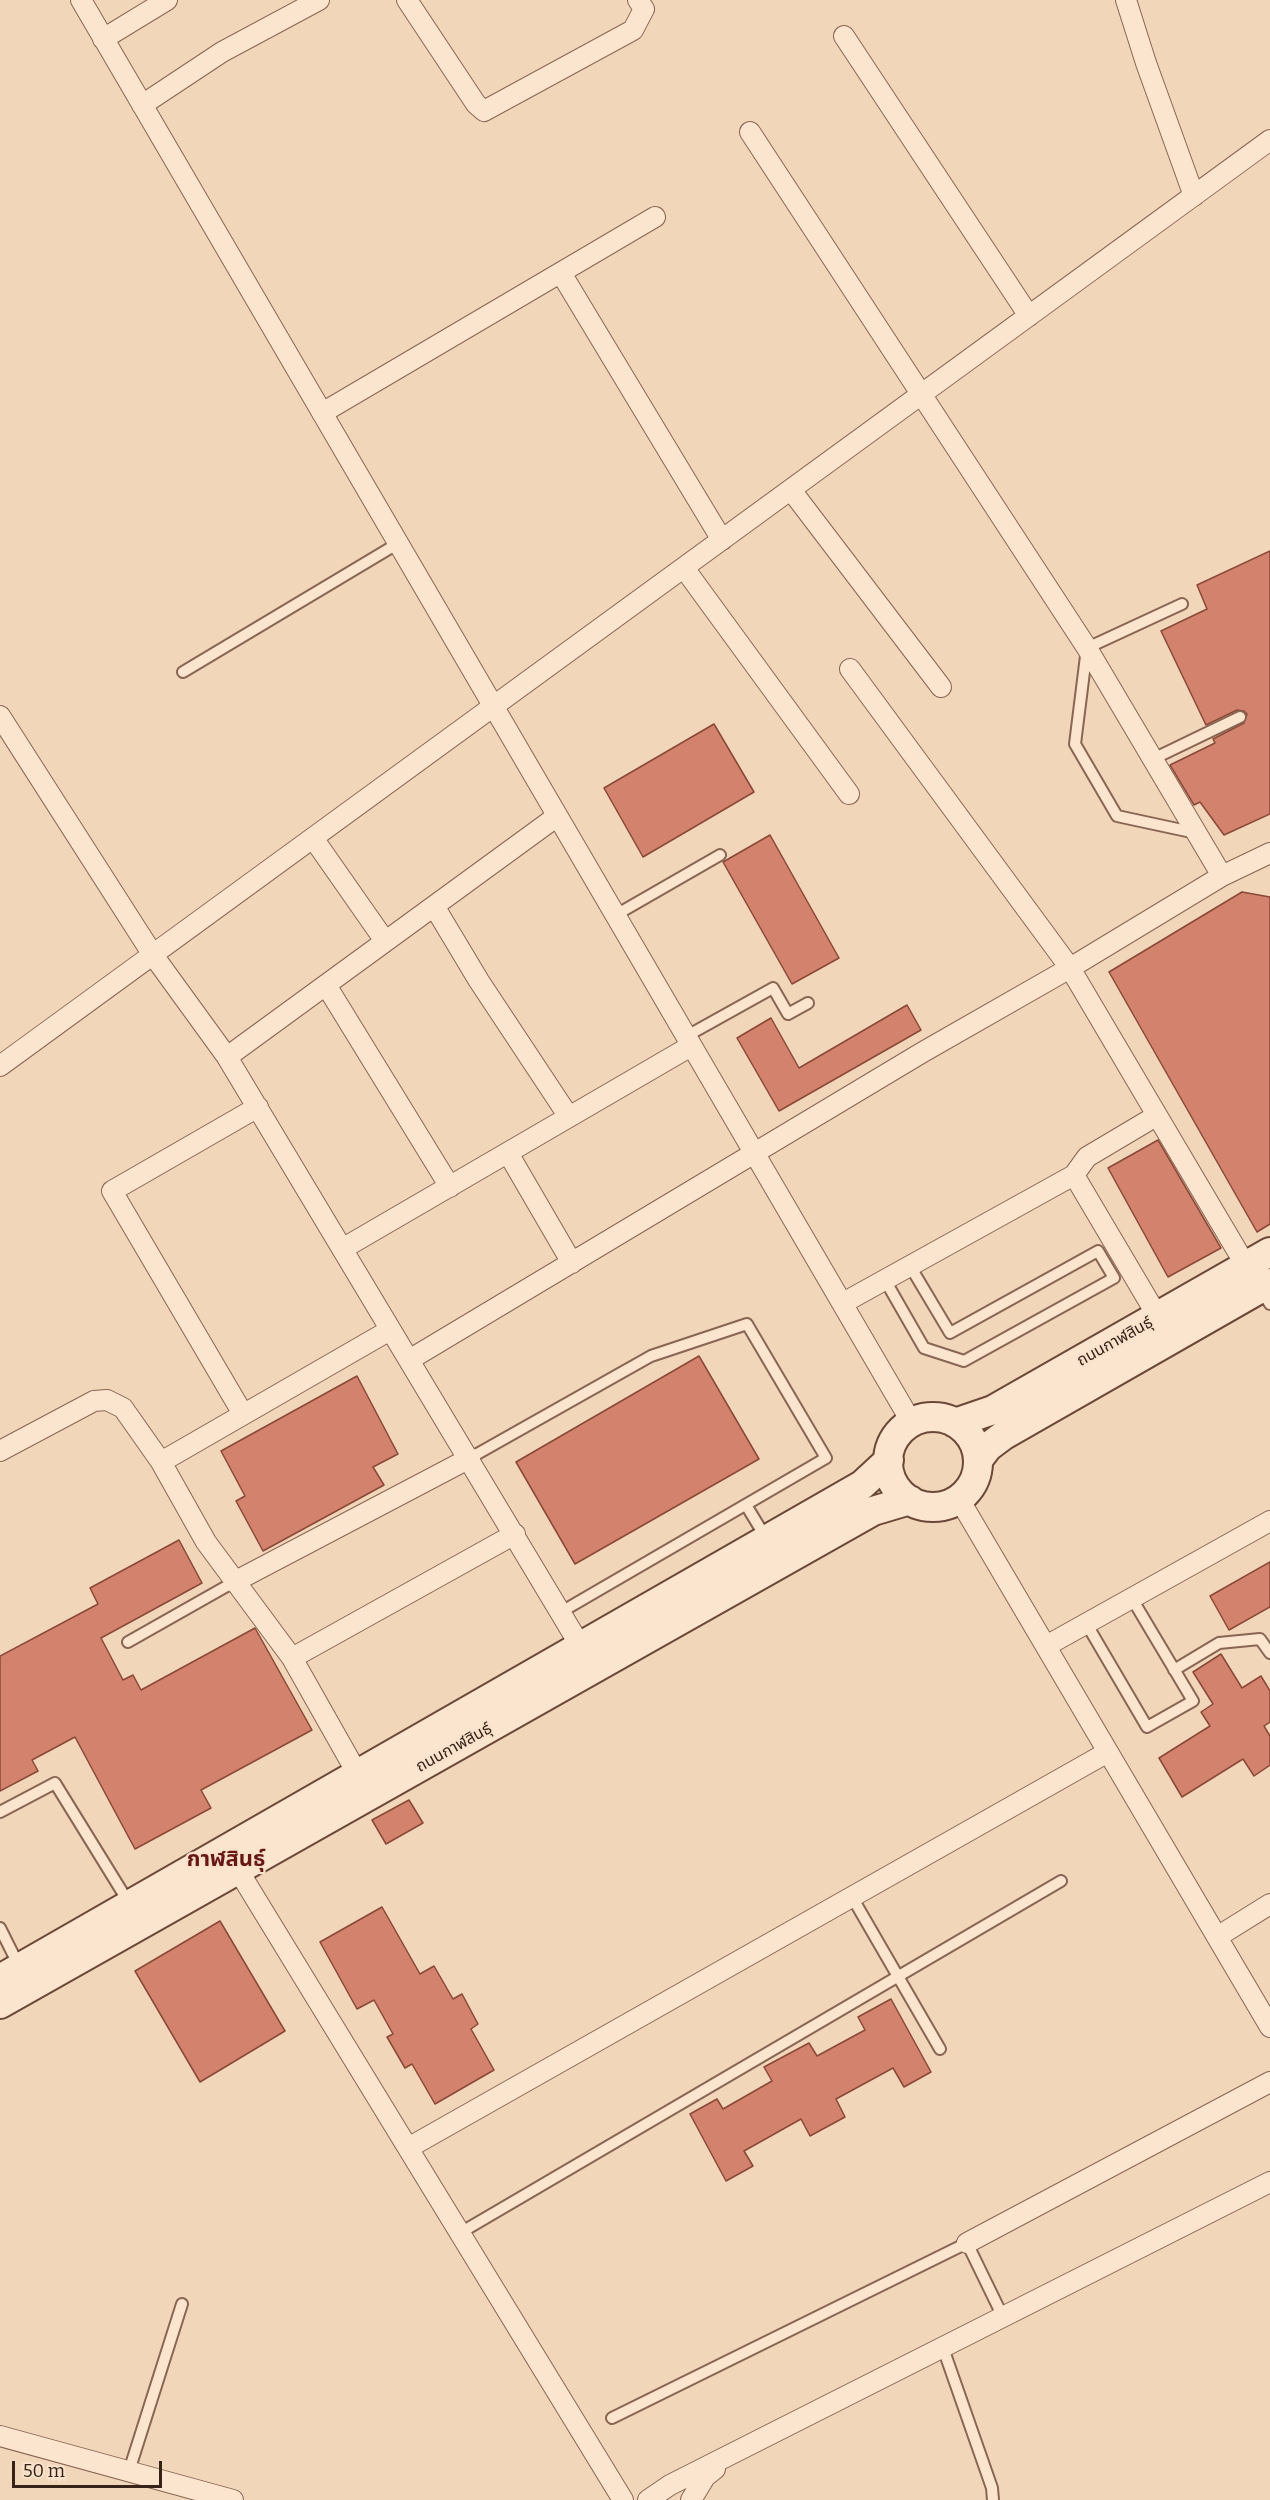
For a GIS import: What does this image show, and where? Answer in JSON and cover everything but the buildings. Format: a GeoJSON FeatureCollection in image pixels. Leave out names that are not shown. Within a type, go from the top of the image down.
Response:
{"type":"FeatureCollection","features":[{"type":"Feature","properties":{"kind":"main road","name":"ถนนกาฬสินธุ์"},"geometry":{"type":"LineString","coordinates":[[956,1423],[993,1410],[1158,1317],[1263,1279]]}},
{"type":"Feature","properties":{"kind":"main road","name":"ถนนกาฬสินธุ์"},"geometry":{"type":"LineString","coordinates":[[978,1460],[988,1447],[1004,1435],[1263,1279]]}},
{"type":"Feature","properties":{"kind":"main road"},"geometry":{"type":"LineString","coordinates":[[926,1418],[941,1418],[956,1423],[968,1432],[975,1445],[978,1460],[976,1475],[970,1488],[959,1499],[946,1505],[931,1507],[910,1500],[896,1486],[890,1474],[889,1460],[896,1437],[912,1422],[926,1418]]}},
{"type":"Feature","properties":{"kind":"main road","name":"ถนนกาฬสินธุ์"},"geometry":{"type":"LineString","coordinates":[[136,1914],[238,1870],[588,1658],[767,1540],[862,1485],[889,1460]]}},
{"type":"Feature","properties":{"kind":"main road","name":"ถนนกาฬสินธุ์"},"geometry":{"type":"LineString","coordinates":[[0,2004],[17,1978],[136,1914],[357,1773],[588,1658],[873,1511],[910,1500]]}},
{"type":"Feature","properties":{"kind":"street"},"geometry":{"type":"LineString","coordinates":[[81,0],[556,817],[912,1422]]}},
{"type":"Feature","properties":{"kind":"street"},"geometry":{"type":"LineString","coordinates":[[104,39],[167,0]]}},
{"type":"Feature","properties":{"kind":"street"},"geometry":{"type":"LineString","coordinates":[[142,105],[222,52],[320,0]]}},
{"type":"Feature","properties":{"kind":"street"},"geometry":{"type":"LineString","coordinates":[[407,0],[476,104],[484,111],[633,30],[644,9],[638,0]]}},
{"type":"Feature","properties":{"kind":"street"},"geometry":{"type":"LineString","coordinates":[[1126,0],[1194,196]]}},
{"type":"Feature","properties":{"kind":"street"},"geometry":{"type":"LineString","coordinates":[[844,36],[1029,316]]}},
{"type":"Feature","properties":{"kind":"street"},"geometry":{"type":"LineString","coordinates":[[750,132],[1087,648],[1222,876]]}},
{"type":"Feature","properties":{"kind":"street"},"geometry":{"type":"LineString","coordinates":[[0,1066],[1194,196],[1267,150]]}},
{"type":"Feature","properties":{"kind":"street"},"geometry":{"type":"LineString","coordinates":[[322,413],[655,217]]}},
{"type":"Feature","properties":{"kind":"street"},"geometry":{"type":"LineString","coordinates":[[561,273],[722,540]]}},
{"type":"Feature","properties":{"kind":"street"},"geometry":{"type":"LineString","coordinates":[[791,490],[940,687]]}},
{"type":"Feature","properties":{"kind":"street"},"geometry":{"type":"LineString","coordinates":[[684,568],[849,794]]}},
{"type":"Feature","properties":{"kind":"street"},"geometry":{"type":"LineString","coordinates":[[850,669],[1070,968],[1156,1116],[1263,1279]]}},
{"type":"Feature","properties":{"kind":"street"},"geometry":{"type":"LineString","coordinates":[[0,716],[153,955],[227,1057],[390,1330],[470,1458],[588,1658]]}},
{"type":"Feature","properties":{"kind":"street"},"geometry":{"type":"LineString","coordinates":[[227,1057],[556,817]]}},
{"type":"Feature","properties":{"kind":"street"},"geometry":{"type":"LineString","coordinates":[[313,838],[385,941]]}},
{"type":"Feature","properties":{"kind":"street"},"geometry":{"type":"LineString","coordinates":[[409,1360],[754,1152],[1070,968],[1222,876],[1270,853]]}},
{"type":"Feature","properties":{"kind":"street"},"geometry":{"type":"LineString","coordinates":[[434,906],[478,981],[569,1117]]}},
{"type":"Feature","properties":{"kind":"street"},"geometry":{"type":"LineString","coordinates":[[326,985],[450,1187]]}},
{"type":"Feature","properties":{"kind":"street"},"geometry":{"type":"LineString","coordinates":[[342,1249],[569,1117],[688,1042]]}},
{"type":"Feature","properties":{"kind":"street"},"geometry":{"type":"LineString","coordinates":[[243,1414],[112,1191],[258,1107]]}},
{"type":"Feature","properties":{"kind":"street"},"geometry":{"type":"LineString","coordinates":[[843,1303],[1074,1175],[1087,1157],[1156,1116]]}},
{"type":"Feature","properties":{"kind":"street"},"geometry":{"type":"LineString","coordinates":[[508,1153],[572,1263]]}},
{"type":"Feature","properties":{"kind":"street"},"geometry":{"type":"LineString","coordinates":[[1074,1175],[1158,1317]]}},
{"type":"Feature","properties":{"kind":"street"},"geometry":{"type":"LineString","coordinates":[[161,1462],[390,1330]]}},
{"type":"Feature","properties":{"kind":"street"},"geometry":{"type":"LineString","coordinates":[[0,1451],[94,1401],[107,1400],[123,1408],[161,1462],[206,1542],[292,1658],[357,1773]]}},
{"type":"Feature","properties":{"kind":"street"},"geometry":{"type":"LineString","coordinates":[[234,1582],[470,1458]]}},
{"type":"Feature","properties":{"kind":"street"},"geometry":{"type":"LineString","coordinates":[[959,1499],[1270,2027]]}},
{"type":"Feature","properties":{"kind":"street"},"geometry":{"type":"LineString","coordinates":[[1046,1646],[1270,1521]]}},
{"type":"Feature","properties":{"kind":"street"},"geometry":{"type":"LineString","coordinates":[[292,1658],[515,1534]]}},
{"type":"Feature","properties":{"kind":"street"},"geometry":{"type":"LineString","coordinates":[[408,2148],[1108,1752]]}},
{"type":"Feature","properties":{"kind":"street"},"geometry":{"type":"LineString","coordinates":[[238,1870],[623,2500]]}},
{"type":"Feature","properties":{"kind":"street"},"geometry":{"type":"LineString","coordinates":[[1217,1937],[1270,1904]]}},
{"type":"Feature","properties":{"kind":"street"},"geometry":{"type":"LineString","coordinates":[[967,2243],[1270,2082]]}},
{"type":"Feature","properties":{"kind":"street"},"geometry":{"type":"LineString","coordinates":[[648,2500],[670,2485],[1270,2182]]}},
{"type":"Feature","properties":{"kind":"street"},"geometry":{"type":"LineString","coordinates":[[0,2436],[233,2500]]}},
{"type":"Feature","properties":{"kind":"street"},"geometry":{"type":"LineString","coordinates":[[691,2500],[705,2477],[728,2457]]}},
{"type":"Feature","properties":{"kind":"lane"},"geometry":{"type":"LineString","coordinates":[[183,672],[397,544]]}},
{"type":"Feature","properties":{"kind":"lane"},"geometry":{"type":"LineString","coordinates":[[1182,604],[1087,648],[1075,744],[1117,816],[1196,833]]}},
{"type":"Feature","properties":{"kind":"lane"},"geometry":{"type":"LineString","coordinates":[[1153,759],[1240,717]]}},
{"type":"Feature","properties":{"kind":"lane"},"geometry":{"type":"LineString","coordinates":[[614,916],[720,855]]}},
{"type":"Feature","properties":{"kind":"lane"},"geometry":{"type":"LineString","coordinates":[[688,1042],[773,988],[788,1014],[808,1003]]}},
{"type":"Feature","properties":{"kind":"lane"},"geometry":{"type":"LineString","coordinates":[[885,1280],[924,1348],[964,1361],[1114,1278],[1098,1251],[950,1333],[910,1266]]}},
{"type":"Feature","properties":{"kind":"lane"},"geometry":{"type":"LineString","coordinates":[[470,1458],[651,1356],[747,1324],[826,1458],[561,1612]]}},
{"type":"Feature","properties":{"kind":"lane"},"geometry":{"type":"LineString","coordinates":[[746,1505],[767,1540]]}},
{"type":"Feature","properties":{"kind":"lane"},"geometry":{"type":"LineString","coordinates":[[129,1642],[234,1582]]}},
{"type":"Feature","properties":{"kind":"lane"},"geometry":{"type":"LineString","coordinates":[[1086,1623],[1147,1727],[1193,1701],[1131,1597]]}},
{"type":"Feature","properties":{"kind":"lane"},"geometry":{"type":"LineString","coordinates":[[1174,1670],[1219,1643],[1260,1640],[1270,1653]]}},
{"type":"Feature","properties":{"kind":"lane"},"geometry":{"type":"LineString","coordinates":[[0,1812],[55,1783],[136,1914]]}},
{"type":"Feature","properties":{"kind":"lane"},"geometry":{"type":"LineString","coordinates":[[460,2233],[1061,1881]]}},
{"type":"Feature","properties":{"kind":"lane"},"geometry":{"type":"LineString","coordinates":[[852,1897],[940,2049]]}},
{"type":"Feature","properties":{"kind":"lane"},"geometry":{"type":"LineString","coordinates":[[0,1928],[17,1978]]}},
{"type":"Feature","properties":{"kind":"lane"},"geometry":{"type":"LineString","coordinates":[[612,2418],[967,2243],[1003,2317]]}},
{"type":"Feature","properties":{"kind":"lane"},"geometry":{"type":"LineString","coordinates":[[129,2471],[182,2304]]}},
{"type":"Feature","properties":{"kind":"lane"},"geometry":{"type":"LineString","coordinates":[[943,2348],[992,2488],[993,2500]]}},
{"type":"Feature","properties":{"kind":"district","name":"กาฬสินธุ์"},"geometry":{"type":"Point","coordinates":[226,1860]}}]}
